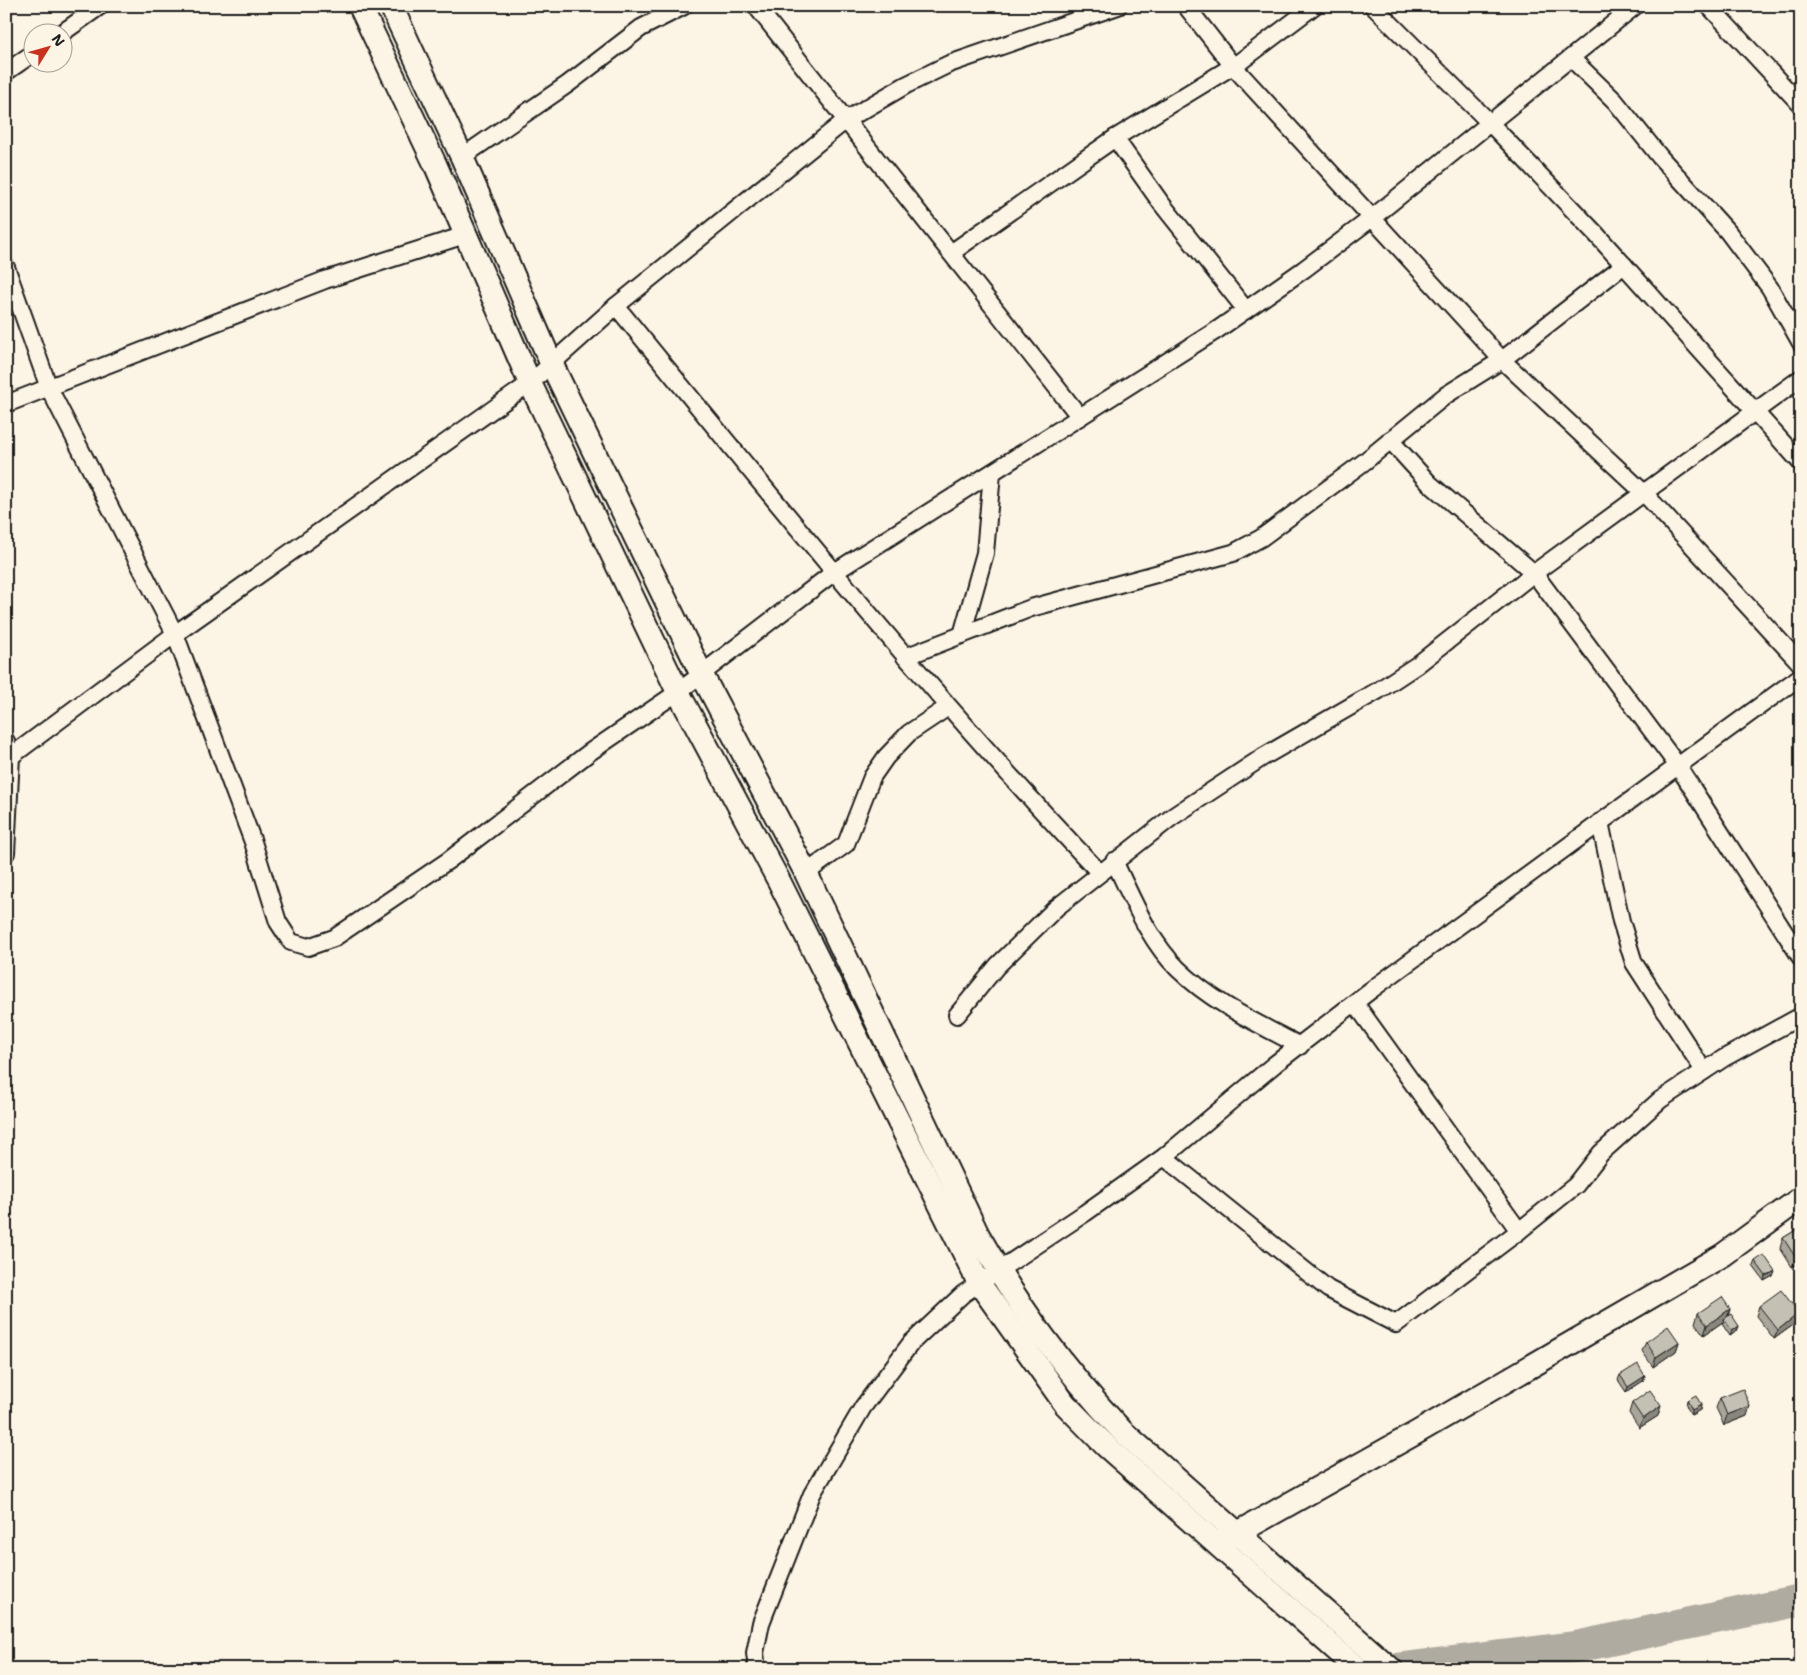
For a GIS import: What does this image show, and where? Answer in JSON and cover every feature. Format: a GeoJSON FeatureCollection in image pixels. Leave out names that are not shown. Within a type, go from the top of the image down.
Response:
{"type":"FeatureCollection","features":[{"type":"Feature","properties":{"kind":"main road"},"geometry":{"type":"LineString","coordinates":[[360,6],[432,156],[530,383],[678,692],[780,883],[979,1283],[1029,1357],[1065,1404],[1106,1446],[1358,1669]]}},
{"type":"Feature","properties":{"kind":"main road"},"geometry":{"type":"LineString","coordinates":[[391,6],[462,157],[552,365],[701,673],[806,873],[978,1235],[998,1270],[1047,1344],[1084,1390],[1122,1432],[1237,1534],[1297,1584],[1391,1669]]}},
{"type":"Feature","properties":{"kind":"main road"},"geometry":{"type":"LineString","coordinates":[[1218,1544],[1425,1428],[1722,1255],[1801,1198]]}},
{"type":"Feature","properties":{"kind":"street"},"geometry":{"type":"LineString","coordinates":[[80,13],[100,6]]}},
{"type":"Feature","properties":{"kind":"street"},"geometry":{"type":"LineString","coordinates":[[462,157],[568,84],[641,28],[684,6]]}},
{"type":"Feature","properties":{"kind":"street"},"geometry":{"type":"LineString","coordinates":[[756,6],[1080,417]]}},
{"type":"Feature","properties":{"kind":"street"},"geometry":{"type":"LineString","coordinates":[[6,853],[8,752],[530,383],[616,306],[846,120],[906,85],[949,64],[1118,6]]}},
{"type":"Feature","properties":{"kind":"street"},"geometry":{"type":"LineString","coordinates":[[1186,6],[1233,66],[1502,360],[1644,493],[1801,664]]}},
{"type":"Feature","properties":{"kind":"street"},"geometry":{"type":"LineString","coordinates":[[951,253],[1115,138],[1233,66],[1314,6]]}},
{"type":"Feature","properties":{"kind":"street"},"geometry":{"type":"LineString","coordinates":[[1373,6],[1490,122],[1624,264],[1801,463]]}},
{"type":"Feature","properties":{"kind":"street"},"geometry":{"type":"LineString","coordinates":[[6,267],[49,388],[175,634],[253,842],[278,922],[291,942],[308,947],[334,938],[441,865],[590,752],[678,692],[833,573],[1246,310],[1372,218],[1635,6]]}},
{"type":"Feature","properties":{"kind":"street"},"geometry":{"type":"LineString","coordinates":[[1709,6],[1801,105]]}},
{"type":"Feature","properties":{"kind":"street"},"geometry":{"type":"LineString","coordinates":[[1571,58],[1616,101],[1660,157],[1728,232],[1770,288],[1801,343]]}},
{"type":"Feature","properties":{"kind":"street"},"geometry":{"type":"LineString","coordinates":[[6,72],[22,61]]}},
{"type":"Feature","properties":{"kind":"street"},"geometry":{"type":"LineString","coordinates":[[1115,138],[1161,203],[1246,310]]}},
{"type":"Feature","properties":{"kind":"street"},"geometry":{"type":"LineString","coordinates":[[6,404],[325,280],[465,235]]}},
{"type":"Feature","properties":{"kind":"street"},"geometry":{"type":"LineString","coordinates":[[906,657],[1031,608],[1233,553],[1261,538],[1446,395],[1502,360],[1624,264]]}},
{"type":"Feature","properties":{"kind":"street"},"geometry":{"type":"LineString","coordinates":[[616,306],[833,573],[1016,784],[1099,872]]}},
{"type":"Feature","properties":{"kind":"street"},"geometry":{"type":"LineString","coordinates":[[957,1015],[997,966],[1056,908],[1099,872],[1172,817],[1263,757],[1379,690],[1417,665],[1534,573],[1801,378]]}},
{"type":"Feature","properties":{"kind":"street"},"geometry":{"type":"LineString","coordinates":[[1390,440],[1429,483],[1534,573],[1678,766],[1801,958]]}},
{"type":"Feature","properties":{"kind":"street"},"geometry":{"type":"LineString","coordinates":[[962,635],[985,553],[992,473]]}},
{"type":"Feature","properties":{"kind":"street"},"geometry":{"type":"LineString","coordinates":[[757,1669],[755,1653],[762,1623],[812,1494],[864,1407],[911,1343],[962,1294],[1164,1157],[1355,1003],[1801,676]]}},
{"type":"Feature","properties":{"kind":"street"},"geometry":{"type":"LineString","coordinates":[[806,873],[846,844],[872,777],[886,757],[910,733],[948,707]]}},
{"type":"Feature","properties":{"kind":"street"},"geometry":{"type":"LineString","coordinates":[[1600,822],[1621,921],[1634,963],[1704,1071]]}},
{"type":"Feature","properties":{"kind":"street"},"geometry":{"type":"LineString","coordinates":[[1114,861],[1150,932],[1177,968],[1218,1002],[1300,1046]]}},
{"type":"Feature","properties":{"kind":"street"},"geometry":{"type":"LineString","coordinates":[[1355,1003],[1519,1231]]}},
{"type":"Feature","properties":{"kind":"street"},"geometry":{"type":"LineString","coordinates":[[1164,1157],[1328,1289],[1396,1324],[1519,1231],[1576,1185],[1601,1153],[1660,1100],[1704,1071],[1801,1016]]}},
{"type":"Feature","properties":{"kind":"building"},"geometry":{"type":"Polygon","coordinates":[[[1801,1227],[1801,1254],[1796,1258],[1783,1238],[1801,1227]]]}},
{"type":"Feature","properties":{"kind":"building"},"geometry":{"type":"Polygon","coordinates":[[[1764,1255],[1775,1271],[1766,1276],[1755,1261],[1764,1255]]]}},
{"type":"Feature","properties":{"kind":"building"},"geometry":{"type":"Polygon","coordinates":[[[1781,1290],[1799,1313],[1778,1330],[1759,1306],[1781,1290]]]}},
{"type":"Feature","properties":{"kind":"building"},"geometry":{"type":"Polygon","coordinates":[[[1722,1297],[1730,1309],[1707,1325],[1698,1313],[1722,1297]]]}},
{"type":"Feature","properties":{"kind":"building"},"geometry":{"type":"Polygon","coordinates":[[[1731,1314],[1739,1326],[1732,1331],[1724,1319],[1731,1314]]]}},
{"type":"Feature","properties":{"kind":"building"},"geometry":{"type":"Polygon","coordinates":[[[1668,1326],[1679,1342],[1656,1357],[1646,1342],[1668,1326]]]}},
{"type":"Feature","properties":{"kind":"building"},"geometry":{"type":"Polygon","coordinates":[[[1638,1364],[1645,1376],[1628,1387],[1620,1375],[1638,1364]]]}},
{"type":"Feature","properties":{"kind":"building"},"geometry":{"type":"Polygon","coordinates":[[[1743,1389],[1750,1406],[1727,1415],[1720,1398],[1743,1389]]]}},
{"type":"Feature","properties":{"kind":"building"},"geometry":{"type":"Polygon","coordinates":[[[1650,1390],[1661,1406],[1643,1419],[1632,1403],[1650,1390]]]}},
{"type":"Feature","properties":{"kind":"building"},"geometry":{"type":"Polygon","coordinates":[[[1696,1395],[1701,1405],[1692,1410],[1687,1400],[1696,1395]]]}},
{"type":"Feature","properties":{"kind":"waterway"},"geometry":{"type":"LineString","coordinates":[[1397,1669],[1576,1647],[1801,1600]]}}]}
